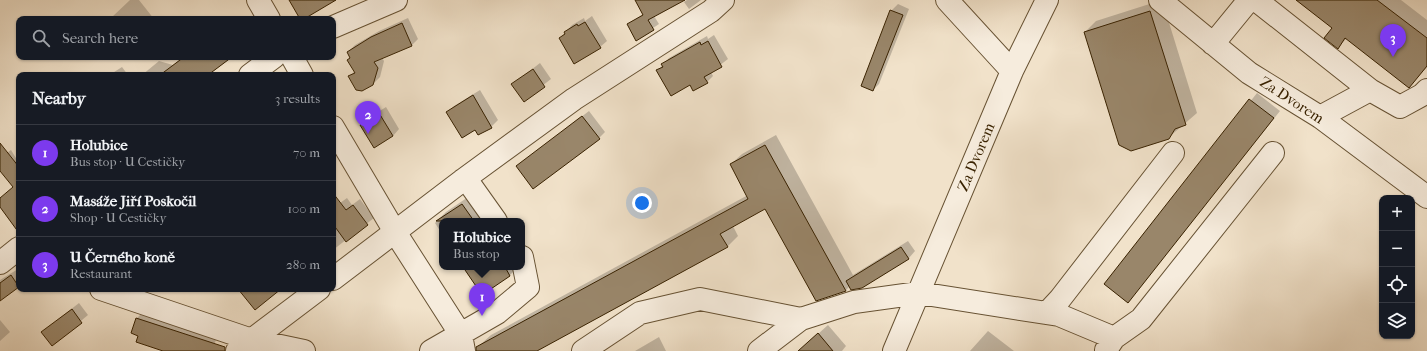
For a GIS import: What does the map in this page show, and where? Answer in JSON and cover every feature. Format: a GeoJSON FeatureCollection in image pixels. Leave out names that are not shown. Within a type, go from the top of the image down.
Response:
{"type":"FeatureCollection","features":[{"type":"Feature","properties":{"kind":"street"},"geometry":{"type":"LineString","coordinates":[[258,0],[267,16]]}},
{"type":"Feature","properties":{"kind":"street"},"geometry":{"type":"LineString","coordinates":[[336,27],[396,0]]}},
{"type":"Feature","properties":{"kind":"street"},"geometry":{"type":"LineString","coordinates":[[336,277],[463,180],[574,99],[711,11],[723,0]]}},
{"type":"Feature","properties":{"kind":"street"},"geometry":{"type":"LineString","coordinates":[[947,0],[1012,71]]}},
{"type":"Feature","properties":{"kind":"street","name":"Za Dvorem"},"geometry":{"type":"LineString","coordinates":[[894,351],[1012,71],[1047,0]]}},
{"type":"Feature","properties":{"kind":"street","name":"Za Dvorem"},"geometry":{"type":"LineString","coordinates":[[1160,0],[1249,73],[1320,117],[1427,197]]}},
{"type":"Feature","properties":{"kind":"street"},"geometry":{"type":"LineString","coordinates":[[1213,44],[1249,0]]}},
{"type":"Feature","properties":{"kind":"street"},"geometry":{"type":"LineString","coordinates":[[1256,0],[1370,90],[1400,106],[1422,95],[1427,90]]}},
{"type":"Feature","properties":{"kind":"street"},"geometry":{"type":"LineString","coordinates":[[254,72],[270,60]]}},
{"type":"Feature","properties":{"kind":"street"},"geometry":{"type":"LineString","coordinates":[[294,60],[300,72]]}},
{"type":"Feature","properties":{"kind":"street"},"geometry":{"type":"LineString","coordinates":[[1320,117],[1370,90]]}},
{"type":"Feature","properties":{"kind":"street"},"geometry":{"type":"LineString","coordinates":[[336,132],[463,343]]}},
{"type":"Feature","properties":{"kind":"street"},"geometry":{"type":"LineString","coordinates":[[1047,313],[1060,299],[1173,153]]}},
{"type":"Feature","properties":{"kind":"street"},"geometry":{"type":"LineString","coordinates":[[759,351],[802,319],[854,302],[919,293],[1059,315],[1109,345],[1141,318],[1272,153]]}},
{"type":"Feature","properties":{"kind":"street"},"geometry":{"type":"LineString","coordinates":[[463,180],[469,183],[494,218]]}},
{"type":"Feature","properties":{"kind":"street"},"geometry":{"type":"LineString","coordinates":[[431,351],[463,343],[528,287],[525,270]]}},
{"type":"Feature","properties":{"kind":"street"},"geometry":{"type":"LineString","coordinates":[[109,292],[244,345],[304,351]]}},
{"type":"Feature","properties":{"kind":"street"},"geometry":{"type":"LineString","coordinates":[[244,345],[316,292]]}},
{"type":"Feature","properties":{"kind":"street"},"geometry":{"type":"LineString","coordinates":[[583,351],[640,313],[700,299],[802,319]]}},
{"type":"Feature","properties":{"kind":"building"},"geometry":{"type":"Polygon","coordinates":[[[289,0],[336,0],[309,16],[298,16],[289,0]]]}},
{"type":"Feature","properties":{"kind":"building"},"geometry":{"type":"Polygon","coordinates":[[[635,0],[685,0],[648,20],[654,30],[636,41],[627,24],[643,15],[635,0]]]}},
{"type":"Feature","properties":{"kind":"building"},"geometry":{"type":"Polygon","coordinates":[[[1296,0],[1377,0],[1427,38],[1427,66],[1409,88],[1345,38],[1338,49],[1324,38],[1332,28],[1296,0]]]}},
{"type":"Feature","properties":{"kind":"building"},"geometry":{"type":"Polygon","coordinates":[[[890,10],[903,15],[873,91],[861,86],[890,10]]]}},
{"type":"Feature","properties":{"kind":"building"},"geometry":{"type":"Polygon","coordinates":[[[1150,11],[1186,125],[1175,129],[1169,139],[1131,151],[1119,145],[1084,32],[1150,11]]]}},
{"type":"Feature","properties":{"kind":"building"},"geometry":{"type":"Polygon","coordinates":[[[585,22],[601,48],[574,64],[559,38],[565,34],[564,32],[577,24],[578,26],[585,22]]]}},
{"type":"Feature","properties":{"kind":"building"},"geometry":{"type":"Polygon","coordinates":[[[402,23],[412,46],[374,62],[378,68],[373,85],[362,91],[356,90],[348,76],[355,73],[347,60],[350,58],[347,52],[371,37],[402,23]]]}},
{"type":"Feature","properties":{"kind":"building"},"geometry":{"type":"Polygon","coordinates":[[[708,41],[722,67],[704,77],[708,83],[693,91],[690,85],[671,96],[656,70],[663,67],[661,64],[700,42],[701,45],[708,41]]]}},
{"type":"Feature","properties":{"kind":"building"},"geometry":{"type":"Polygon","coordinates":[[[180,60],[228,60],[212,72],[164,72],[180,60]]]}},
{"type":"Feature","properties":{"kind":"building"},"geometry":{"type":"Polygon","coordinates":[[[533,69],[545,87],[524,102],[511,84],[533,69]]]}},
{"type":"Feature","properties":{"kind":"building"},"geometry":{"type":"Polygon","coordinates":[[[473,95],[492,128],[478,135],[475,130],[462,138],[446,112],[473,95]]]}},
{"type":"Feature","properties":{"kind":"building"},"geometry":{"type":"Polygon","coordinates":[[[1249,99],[1274,118],[1128,303],[1104,284],[1249,99]]]}},
{"type":"Feature","properties":{"kind":"building"},"geometry":{"type":"Polygon","coordinates":[[[379,113],[393,136],[374,148],[360,125],[379,113]]]}},
{"type":"Feature","properties":{"kind":"building"},"geometry":{"type":"Polygon","coordinates":[[[582,116],[600,139],[533,189],[516,166],[582,116]]]}},
{"type":"Feature","properties":{"kind":"building"},"geometry":{"type":"Polygon","coordinates":[[[0,143],[16,163],[16,229],[0,207],[0,198],[13,187],[0,171],[0,143]]]}},
{"type":"Feature","properties":{"kind":"building"},"geometry":{"type":"Polygon","coordinates":[[[765,145],[846,291],[816,301],[765,209],[720,234],[728,247],[537,351],[476,351],[476,347],[748,199],[730,164],[765,145]]]}},
{"type":"Feature","properties":{"kind":"building"},"geometry":{"type":"Polygon","coordinates":[[[336,197],[346,210],[353,205],[368,225],[346,242],[336,228],[336,197]]]}},
{"type":"Feature","properties":{"kind":"building"},"geometry":{"type":"Polygon","coordinates":[[[462,204],[472,218],[441,218],[462,204]]]}},
{"type":"Feature","properties":{"kind":"building"},"geometry":{"type":"Polygon","coordinates":[[[901,247],[909,259],[862,288],[851,290],[846,281],[901,247]]]}},
{"type":"Feature","properties":{"kind":"building"},"geometry":{"type":"Polygon","coordinates":[[[465,270],[507,270],[510,276],[482,295],[465,270]]]}},
{"type":"Feature","properties":{"kind":"building"},"geometry":{"type":"Polygon","coordinates":[[[11,275],[16,282],[16,289],[0,301],[0,283],[11,275]]]}},
{"type":"Feature","properties":{"kind":"building"},"geometry":{"type":"Polygon","coordinates":[[[240,292],[277,292],[255,310],[240,292]]]}},
{"type":"Feature","properties":{"kind":"building"},"geometry":{"type":"Polygon","coordinates":[[[72,309],[82,323],[52,346],[41,332],[72,309]]]}},
{"type":"Feature","properties":{"kind":"building"},"geometry":{"type":"Polygon","coordinates":[[[136,318],[225,347],[225,351],[163,351],[136,342],[138,336],[131,333],[136,318]]]}},
{"type":"Feature","properties":{"kind":"building"},"geometry":{"type":"Polygon","coordinates":[[[818,333],[833,351],[798,351],[818,333]]]}},
{"type":"Feature","properties":{"kind":"place","name":"U Černého koně"},"geometry":{"type":"Point","coordinates":[1393,57]}},
{"type":"Feature","properties":{"kind":"place","name":"Masáže Jiří Poskočil"},"geometry":{"type":"Point","coordinates":[368,134]}},
{"type":"Feature","properties":{"kind":"place","name":"Holubice"},"geometry":{"type":"Point","coordinates":[482,316]}}]}
